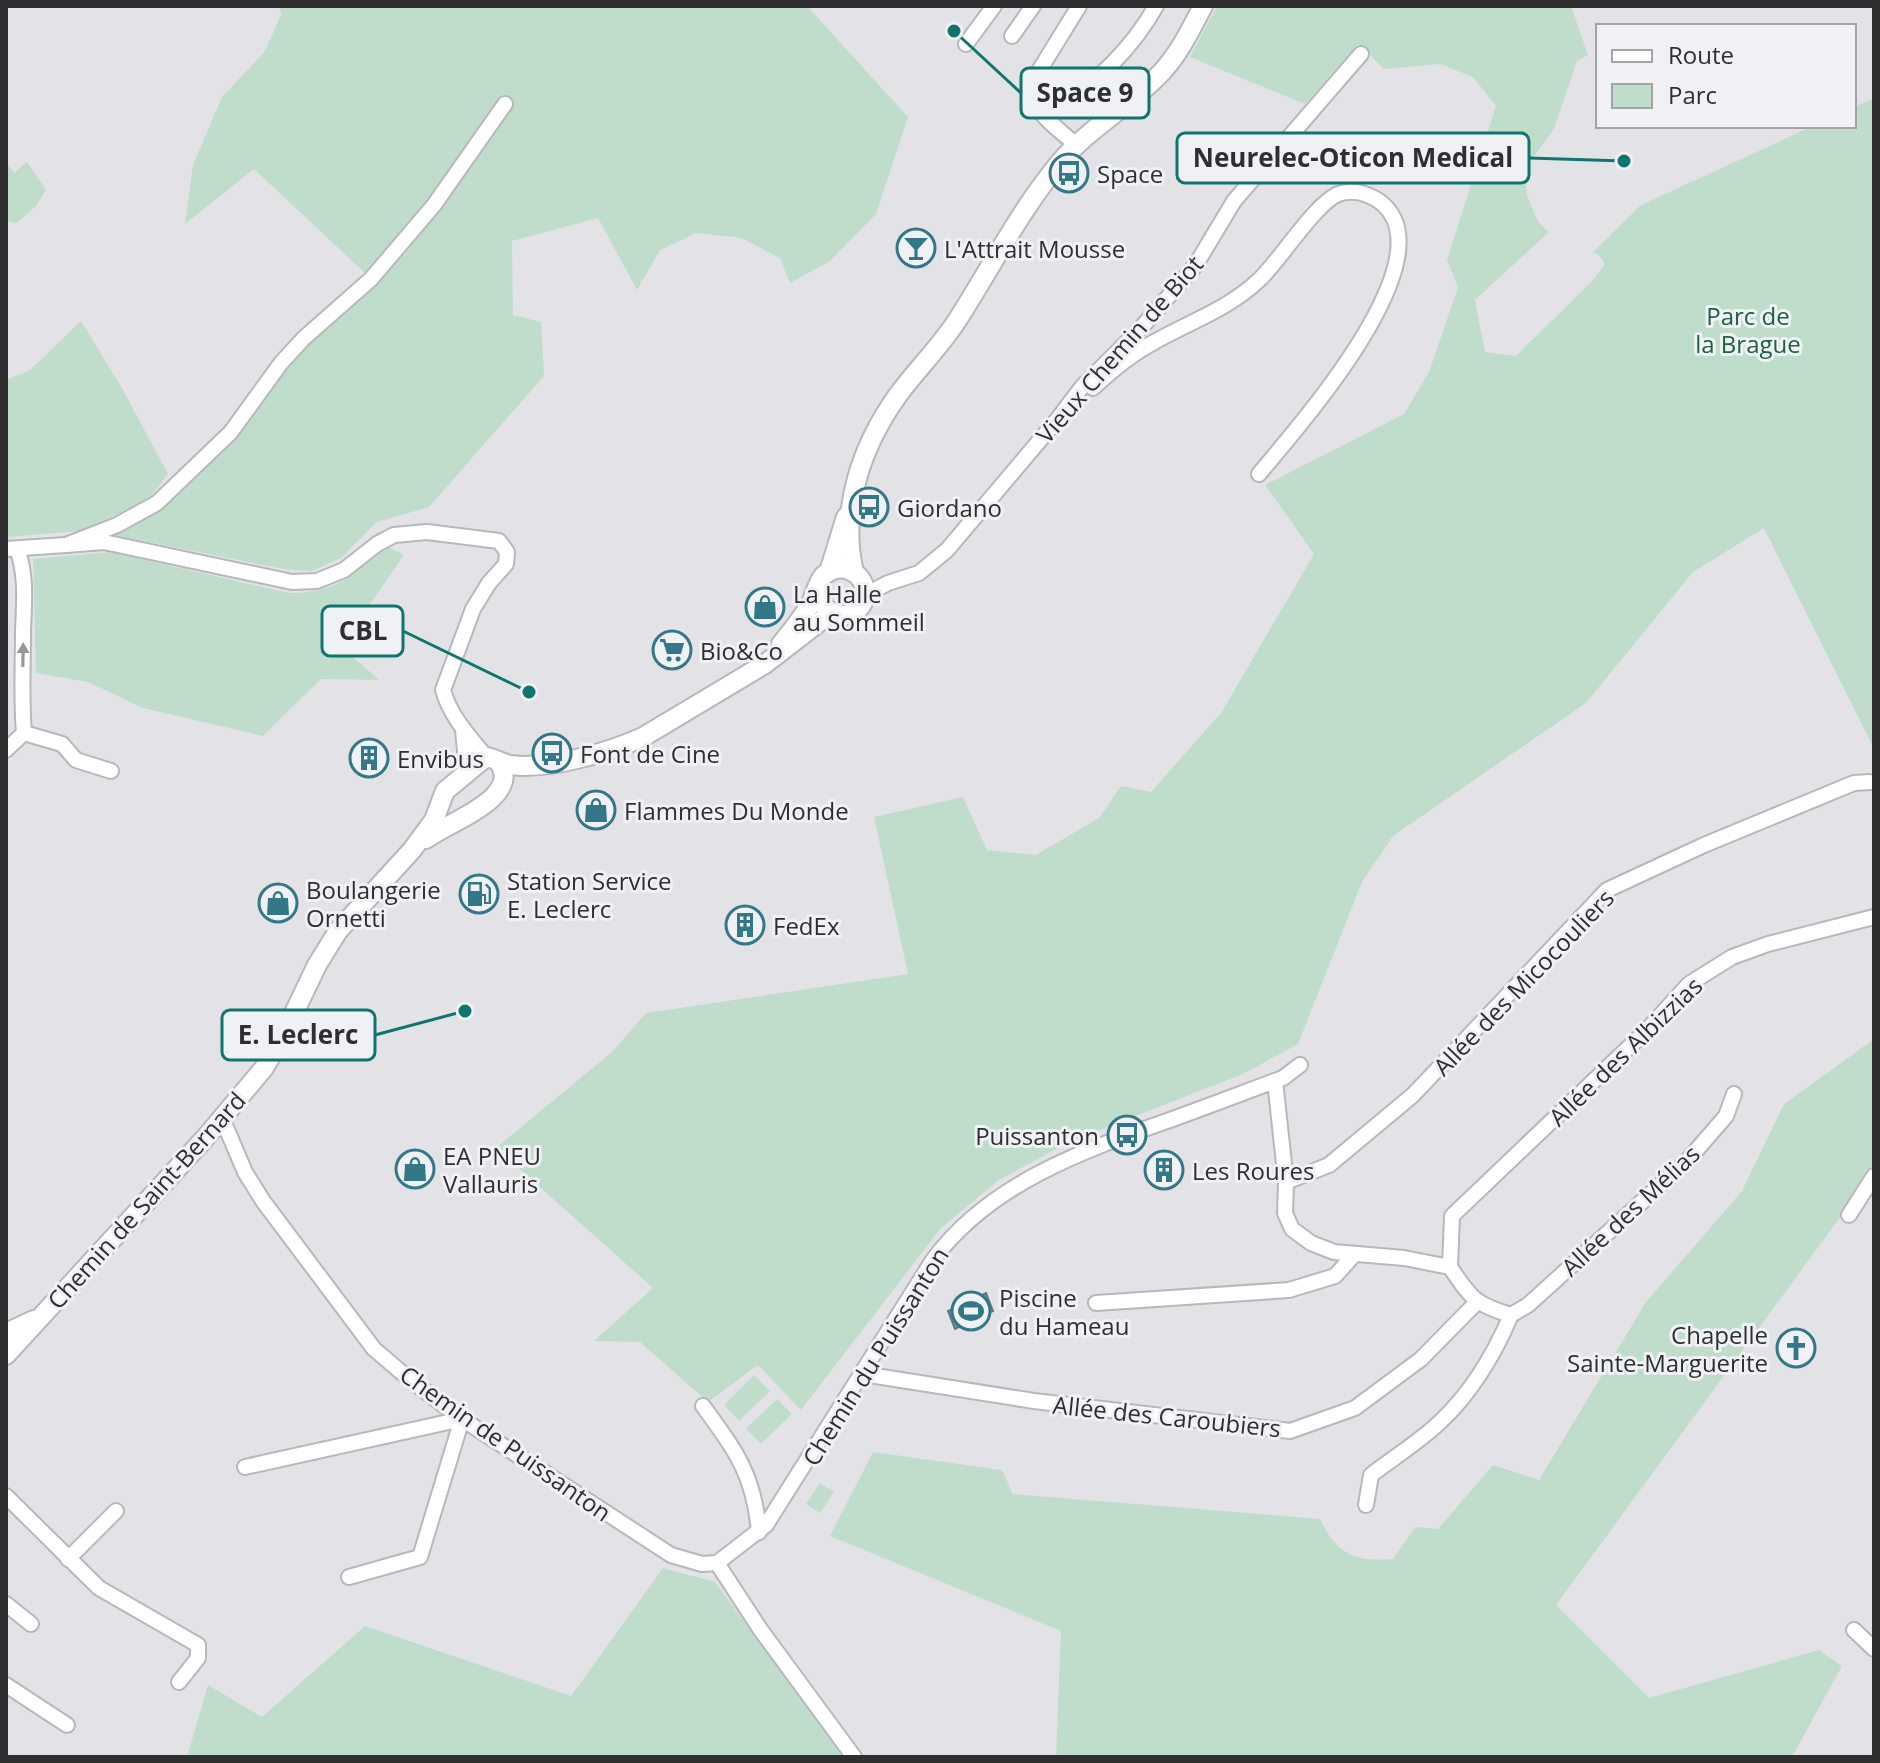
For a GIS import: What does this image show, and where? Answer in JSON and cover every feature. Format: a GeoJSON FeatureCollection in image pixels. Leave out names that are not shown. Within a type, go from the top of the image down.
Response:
{"type":"FeatureCollection","features":[{"type":"Feature","properties":{"kind":"main road"},"geometry":{"type":"LineString","coordinates":[[829,572],[864,454],[883,417],[956,323],[1014,226],[1060,163],[1076,145],[1159,75],[1174,58],[1203,6]]}},
{"type":"Feature","properties":{"kind":"main road"},"geometry":{"type":"LineString","coordinates":[[818,590],[821,604],[831,613],[846,615],[858,608],[860,583],[849,553],[850,508]]}},
{"type":"Feature","properties":{"kind":"main road"},"geometry":{"type":"LineString","coordinates":[[765,664],[795,627],[821,580],[829,572],[841,568],[860,583]]}},
{"type":"Feature","properties":{"kind":"main road"},"geometry":{"type":"LineString","coordinates":[[492,759],[509,765],[543,765],[623,746],[765,664],[831,613]]}},
{"type":"Feature","properties":{"kind":"main road"},"geometry":{"type":"LineString","coordinates":[[492,759],[505,775],[502,787]]}},
{"type":"Feature","properties":{"kind":"main road","name":"Chemin de Saint-Bernard"},"geometry":{"type":"LineString","coordinates":[[6,1355],[222,1118],[274,1053],[317,965],[338,931],[412,850],[434,820],[445,791],[467,771],[492,759]]}},
{"type":"Feature","properties":{"kind":"main road"},"geometry":{"type":"LineString","coordinates":[[502,787],[543,765]]}},
{"type":"Feature","properties":{"kind":"main road","name":"Chemin de Saint-Bernard"},"geometry":{"type":"LineString","coordinates":[[412,850],[440,828],[472,814],[502,787]]}},
{"type":"Feature","properties":{"kind":"main road"},"geometry":{"type":"LineString","coordinates":[[440,803],[446,814],[459,819]]}},
{"type":"Feature","properties":{"kind":"main road","name":"Chemin de Saint-Bernard"},"geometry":{"type":"LineString","coordinates":[[6,1333],[43,1315]]}},
{"type":"Feature","properties":{"kind":"street"},"geometry":{"type":"LineString","coordinates":[[966,44],[994,6]]}},
{"type":"Feature","properties":{"kind":"street"},"geometry":{"type":"LineString","coordinates":[[1012,36],[1033,6]]}},
{"type":"Feature","properties":{"kind":"street"},"geometry":{"type":"LineString","coordinates":[[1076,145],[1034,106],[1030,95],[1031,84],[1079,6]]}},
{"type":"Feature","properties":{"kind":"street"},"geometry":{"type":"LineString","coordinates":[[1048,119],[1119,60],[1146,25],[1156,6]]}},
{"type":"Feature","properties":{"kind":"street","name":"Vieux Chemin de Biot"},"geometry":{"type":"LineString","coordinates":[[860,583],[888,583],[919,573],[938,560],[1082,387],[1141,328],[1195,266],[1234,201],[1361,54]]}},
{"type":"Feature","properties":{"kind":"street"},"geometry":{"type":"LineString","coordinates":[[66,545],[117,525],[157,503],[231,432],[289,354],[371,279],[434,205],[505,104]]}},
{"type":"Feature","properties":{"kind":"street"},"geometry":{"type":"LineString","coordinates":[[1057,420],[1127,359],[1224,307],[1261,279],[1330,200],[1347,192],[1367,194],[1382,204],[1396,225],[1397,248],[1385,295],[1349,361],[1259,474]]}},
{"type":"Feature","properties":{"kind":"street"},"geometry":{"type":"LineString","coordinates":[[24,733],[23,567],[11,549],[104,542],[292,582],[317,581],[344,570],[394,535],[427,532],[499,541],[507,552],[506,564],[489,583],[473,609],[443,690],[446,702],[463,729],[492,759]]}},
{"type":"Feature","properties":{"kind":"street"},"geometry":{"type":"LineString","coordinates":[[463,729],[467,771]]}},
{"type":"Feature","properties":{"kind":"street"},"geometry":{"type":"LineString","coordinates":[[6,750],[24,733]]}},
{"type":"Feature","properties":{"kind":"street"},"geometry":{"type":"LineString","coordinates":[[24,733],[62,744],[76,760],[111,771]]}},
{"type":"Feature","properties":{"kind":"street","name":"Allée des Micocouliers"},"geometry":{"type":"LineString","coordinates":[[1286,1182],[1329,1165],[1413,1095],[1607,890],[1704,845],[1854,783],[1870,782]]}},
{"type":"Feature","properties":{"kind":"street","name":"Allée des Albizzias"},"geometry":{"type":"LineString","coordinates":[[1450,1267],[1452,1216],[1648,1029],[1689,984],[1732,957],[1768,944],[1874,917]]}},
{"type":"Feature","properties":{"kind":"street","name":"Chemin du Puissanton"},"geometry":{"type":"LineString","coordinates":[[717,1563],[766,1525],[947,1241],[969,1220],[1042,1171],[1283,1078],[1300,1065]]}},
{"type":"Feature","properties":{"kind":"street"},"geometry":{"type":"LineString","coordinates":[[1275,1081],[1286,1182],[1285,1213],[1292,1229],[1311,1243],[1334,1252],[1404,1258],[1450,1267],[1477,1302],[1511,1315],[1498,1345],[1471,1387],[1439,1423],[1371,1475],[1366,1505]]}},
{"type":"Feature","properties":{"kind":"street","name":"Allée des Mélias"},"geometry":{"type":"LineString","coordinates":[[1511,1315],[1528,1305],[1687,1161],[1726,1116],[1734,1094]]}},
{"type":"Feature","properties":{"kind":"street","name":"Chemin de Puissanton"},"geometry":{"type":"LineString","coordinates":[[222,1118],[245,1172],[263,1201],[374,1349],[462,1419],[671,1555],[702,1564],[717,1563]]}},
{"type":"Feature","properties":{"kind":"street"},"geometry":{"type":"LineString","coordinates":[[1849,1215],[1874,1176]]}},
{"type":"Feature","properties":{"kind":"street"},"geometry":{"type":"LineString","coordinates":[[1096,1303],[1289,1290],[1335,1276],[1353,1256]]}},
{"type":"Feature","properties":{"kind":"street","name":"Allée des Caroubiers"},"geometry":{"type":"LineString","coordinates":[[863,1374],[1034,1401],[1290,1431],[1355,1408],[1421,1359],[1477,1302]]}},
{"type":"Feature","properties":{"kind":"street"},"geometry":{"type":"LineString","coordinates":[[703,1406],[744,1465],[751,1485],[759,1532]]}},
{"type":"Feature","properties":{"kind":"street"},"geometry":{"type":"LineString","coordinates":[[245,1467],[462,1419],[420,1557],[349,1577]]}},
{"type":"Feature","properties":{"kind":"street"},"geometry":{"type":"LineString","coordinates":[[6,1496],[99,1588],[198,1645],[198,1658],[179,1682]]}},
{"type":"Feature","properties":{"kind":"street"},"geometry":{"type":"LineString","coordinates":[[68,1559],[116,1511]]}},
{"type":"Feature","properties":{"kind":"street"},"geometry":{"type":"LineString","coordinates":[[717,1563],[760,1629],[854,1757]]}},
{"type":"Feature","properties":{"kind":"street"},"geometry":{"type":"LineString","coordinates":[[6,1604],[31,1624]]}},
{"type":"Feature","properties":{"kind":"street"},"geometry":{"type":"LineString","coordinates":[[1854,1630],[1874,1649]]}},
{"type":"Feature","properties":{"kind":"street"},"geometry":{"type":"LineString","coordinates":[[6,1685],[67,1725]]}},
{"type":"Feature","properties":{"kind":"green space"},"geometry":{"type":"Polygon","coordinates":[[[279,6],[807,6],[908,117],[876,214],[830,261],[790,283],[780,258],[741,238],[696,233],[660,250],[637,290],[598,218],[512,241],[513,315],[541,322],[544,376],[429,507],[377,522],[341,558],[312,571],[283,569],[109,534],[150,514],[183,489],[245,421],[366,274],[254,169],[185,224],[193,165],[222,97],[265,51],[281,15],[279,6]]]}},
{"type":"Feature","properties":{"kind":"green space","name":"Parc de la Brague"},"geometry":{"type":"Polygon","coordinates":[[[1217,6],[1571,6],[1588,55],[1577,61],[1554,129],[1525,169],[1527,196],[1539,223],[1549,232],[1475,300],[1485,352],[1516,356],[1594,279],[1605,264],[1593,252],[1641,205],[1809,128],[1856,128],[1856,106],[1874,98],[1874,749],[1764,528],[1693,572],[1586,703],[1393,836],[1362,882],[1298,1044],[1243,1074],[1067,1143],[999,1180],[941,1228],[801,1410],[758,1365],[708,1402],[640,1342],[594,1341],[653,1288],[496,1148],[612,1052],[646,1013],[908,974],[874,817],[963,797],[987,850],[1036,855],[1099,818],[1121,786],[1151,792],[1221,713],[1314,554],[1265,485],[1404,414],[1429,372],[1458,287],[1447,260],[1496,106],[1473,77],[1440,64],[1384,69],[1358,44],[1305,104],[1190,57],[1217,6]]]}},
{"type":"Feature","properties":{"kind":"green space"},"geometry":{"type":"Polygon","coordinates":[[[27,162],[46,190],[35,207],[17,223],[6,221],[6,163],[14,173],[27,162]]]}},
{"type":"Feature","properties":{"kind":"green space"},"geometry":{"type":"Polygon","coordinates":[[[81,321],[122,388],[168,474],[148,500],[80,531],[8,537],[6,380],[30,370],[81,321]]]}},
{"type":"Feature","properties":{"kind":"green space"},"geometry":{"type":"Polygon","coordinates":[[[384,545],[404,555],[341,646],[379,680],[321,679],[263,736],[143,708],[88,682],[36,673],[33,559],[110,552],[289,593],[320,590],[342,581],[384,545]]]}},
{"type":"Feature","properties":{"kind":"green space"},"geometry":{"type":"Polygon","coordinates":[[[1874,1039],[1874,1171],[1556,1605],[1649,1698],[1819,1650],[1842,1666],[1792,1757],[1056,1757],[1061,1631],[830,1536],[873,1452],[1002,1470],[1013,1494],[1320,1519],[1333,1541],[1349,1554],[1368,1559],[1393,1559],[1415,1527],[1438,1529],[1493,1465],[1539,1480],[1646,1302],[1742,1191],[1784,1104],[1874,1039]]]}},
{"type":"Feature","properties":{"kind":"green space"},"geometry":{"type":"Polygon","coordinates":[[[754,1375],[770,1391],[739,1421],[724,1405],[754,1375]]]}},
{"type":"Feature","properties":{"kind":"green space"},"geometry":{"type":"Polygon","coordinates":[[[777,1399],[792,1414],[761,1444],[746,1429],[777,1399]]]}},
{"type":"Feature","properties":{"kind":"green space"},"geometry":{"type":"Polygon","coordinates":[[[820,1483],[834,1492],[820,1513],[806,1504],[820,1483]]]}},
{"type":"Feature","properties":{"kind":"green space"},"geometry":{"type":"Polygon","coordinates":[[[663,1568],[715,1582],[843,1757],[187,1757],[208,1685],[262,1717],[365,1626],[571,1696],[663,1568]]]}},
{"type":"Feature","properties":{"kind":"water","name":"Piscine du Hameau"},"geometry":{"type":"Polygon","coordinates":[[[986,1293],[993,1311],[955,1329],[948,1311],[986,1293]]]}},
{"type":"Feature","properties":{"kind":"place","name":"Space 9"},"geometry":{"type":"Point","coordinates":[954,31]}},
{"type":"Feature","properties":{"kind":"place","name":"Neurelec-Oticon Medical"},"geometry":{"type":"Point","coordinates":[1624,161]}},
{"type":"Feature","properties":{"kind":"place","name":"Space"},"geometry":{"type":"Point","coordinates":[1069,173]}},
{"type":"Feature","properties":{"kind":"place","name":"L'Attrait Mousse"},"geometry":{"type":"Point","coordinates":[916,248]}},
{"type":"Feature","properties":{"kind":"place","name":"Giordano"},"geometry":{"type":"Point","coordinates":[869,507]}},
{"type":"Feature","properties":{"kind":"place","name":"La Halle au Sommeil"},"geometry":{"type":"Point","coordinates":[765,607]}},
{"type":"Feature","properties":{"kind":"place","name":"Bio&Co"},"geometry":{"type":"Point","coordinates":[672,650]}},
{"type":"Feature","properties":{"kind":"place","name":"CBL"},"geometry":{"type":"Point","coordinates":[529,692]}},
{"type":"Feature","properties":{"kind":"place","name":"Font de Cine"},"geometry":{"type":"Point","coordinates":[552,753]}},
{"type":"Feature","properties":{"kind":"place","name":"Envibus"},"geometry":{"type":"Point","coordinates":[369,758]}},
{"type":"Feature","properties":{"kind":"place","name":"Flammes Du Monde"},"geometry":{"type":"Point","coordinates":[596,810]}},
{"type":"Feature","properties":{"kind":"place","name":"Station Service E. Leclerc"},"geometry":{"type":"Point","coordinates":[479,894]}},
{"type":"Feature","properties":{"kind":"place","name":"Boulangerie Ornetti"},"geometry":{"type":"Point","coordinates":[278,903]}},
{"type":"Feature","properties":{"kind":"place","name":"FedEx"},"geometry":{"type":"Point","coordinates":[745,925]}},
{"type":"Feature","properties":{"kind":"place","name":"E. Leclerc"},"geometry":{"type":"Point","coordinates":[465,1011]}},
{"type":"Feature","properties":{"kind":"place","name":"Puissanton"},"geometry":{"type":"Point","coordinates":[1127,1135]}},
{"type":"Feature","properties":{"kind":"place","name":"EA PNEU Vallauris"},"geometry":{"type":"Point","coordinates":[415,1169]}},
{"type":"Feature","properties":{"kind":"place","name":"Les Roures"},"geometry":{"type":"Point","coordinates":[1164,1170]}},
{"type":"Feature","properties":{"kind":"place","name":"Piscine du Hameau"},"geometry":{"type":"Point","coordinates":[971,1311]}},
{"type":"Feature","properties":{"kind":"place","name":"Chapelle Sainte-Marguerite"},"geometry":{"type":"Point","coordinates":[1796,1348]}}]}
